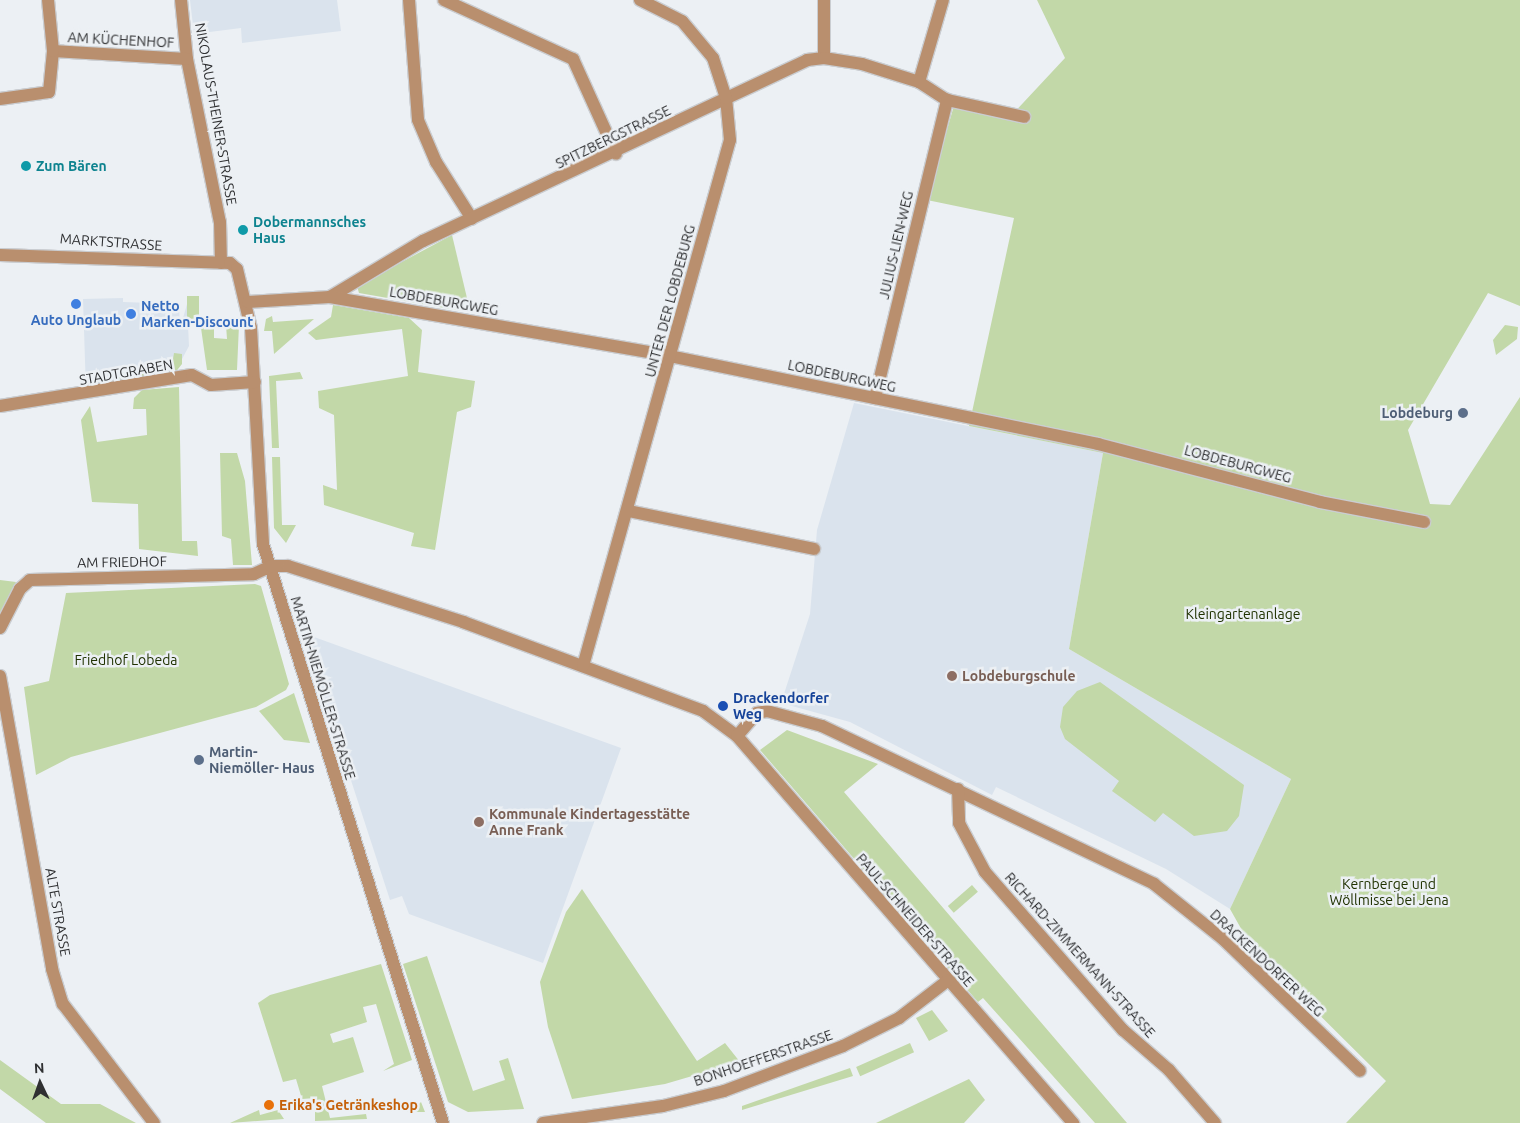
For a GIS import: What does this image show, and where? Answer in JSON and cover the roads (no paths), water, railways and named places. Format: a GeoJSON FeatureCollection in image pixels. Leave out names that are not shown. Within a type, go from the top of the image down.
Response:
{"type":"FeatureCollection","features":[{"type":"Feature","properties":{"kind":"street"},"geometry":{"type":"LineString","coordinates":[[0,99],[49,92],[53,51],[48,0]]}},
{"type":"Feature","properties":{"kind":"street","name":"NIKOLAUS-THEINER-STRASSE"},"geometry":{"type":"LineString","coordinates":[[181,0],[188,59],[213,175],[221,263]]}},
{"type":"Feature","properties":{"kind":"street"},"geometry":{"type":"LineString","coordinates":[[409,0],[418,120],[436,162],[472,219]]}},
{"type":"Feature","properties":{"kind":"street"},"geometry":{"type":"LineString","coordinates":[[444,0],[573,59],[616,154]]}},
{"type":"Feature","properties":{"kind":"street","name":"UNTER DER LOBDEBURG"},"geometry":{"type":"LineString","coordinates":[[583,666],[629,512],[730,140],[726,98],[713,58],[700,38],[682,21],[640,0]]}},
{"type":"Feature","properties":{"kind":"street"},"geometry":{"type":"LineString","coordinates":[[824,0],[824,58]]}},
{"type":"Feature","properties":{"kind":"street"},"geometry":{"type":"LineString","coordinates":[[919,82],[943,0]]}},
{"type":"Feature","properties":{"kind":"street","name":"AM KÜCHENHOF"},"geometry":{"type":"LineString","coordinates":[[53,51],[188,59]]}},
{"type":"Feature","properties":{"kind":"street","name":"SPITZBERGSTRASSE"},"geometry":{"type":"LineString","coordinates":[[330,297],[415,246],[616,154],[790,66],[824,58],[862,64],[919,82],[947,100],[1024,117]]}},
{"type":"Feature","properties":{"kind":"street","name":"JULIUS-LIEN-WEG"},"geometry":{"type":"LineString","coordinates":[[875,398],[947,100]]}},
{"type":"Feature","properties":{"kind":"street","name":"MARKTSTRASSE"},"geometry":{"type":"LineString","coordinates":[[0,255],[221,263]]}},
{"type":"Feature","properties":{"kind":"street","name":"MARTIN-NIEMÖLLER-STRASSE"},"geometry":{"type":"LineString","coordinates":[[221,263],[238,269],[248,302],[255,382],[263,544],[443,1123]]}},
{"type":"Feature","properties":{"kind":"street","name":"LOBDEBURGWEG"},"geometry":{"type":"LineString","coordinates":[[248,302],[330,297],[670,356],[1098,444],[1320,502],[1424,522]]}},
{"type":"Feature","properties":{"kind":"street","name":"STADTGRABEN"},"geometry":{"type":"LineString","coordinates":[[0,406],[186,376],[211,385],[255,382]]}},
{"type":"Feature","properties":{"kind":"street"},"geometry":{"type":"LineString","coordinates":[[629,512],[814,549]]}},
{"type":"Feature","properties":{"kind":"street"},"geometry":{"type":"LineString","coordinates":[[271,566],[288,566],[583,666],[703,711],[737,736]]}},
{"type":"Feature","properties":{"kind":"street","name":"AM FRIEDHOF"},"geometry":{"type":"LineString","coordinates":[[0,628],[20,589],[30,580],[254,574],[271,566]]}},
{"type":"Feature","properties":{"kind":"street","name":"ALTE STRASSE"},"geometry":{"type":"LineString","coordinates":[[0,676],[52,969],[63,1004],[154,1123]]}},
{"type":"Feature","properties":{"kind":"street","name":"DRACKENDORFER WEG"},"geometry":{"type":"LineString","coordinates":[[737,736],[756,713],[767,710],[822,726],[958,789],[1154,884],[1223,939],[1360,1071]]}},
{"type":"Feature","properties":{"kind":"street","name":"PAUL-SCHNEIDER-STRASSE"},"geometry":{"type":"LineString","coordinates":[[737,736],[947,981],[1073,1123]]}},
{"type":"Feature","properties":{"kind":"street","name":"RICHARD-ZIMMERMANN-STRASSE"},"geometry":{"type":"LineString","coordinates":[[958,789],[959,822],[971,853],[985,872],[1123,1030],[1168,1070],[1215,1123]]}},
{"type":"Feature","properties":{"kind":"street","name":"BONHOEFFERSTRASSE"},"geometry":{"type":"LineString","coordinates":[[543,1123],[663,1106],[724,1091],[843,1046],[899,1018],[947,981]]}},
{"type":"Feature","properties":{"kind":"place","name":"Zum Bären"},"geometry":{"type":"Point","coordinates":[26,166]}},
{"type":"Feature","properties":{"kind":"place","name":"Dobermannsches Haus"},"geometry":{"type":"Point","coordinates":[243,230]}},
{"type":"Feature","properties":{"kind":"place","name":"Auto Unglaub"},"geometry":{"type":"Point","coordinates":[76,304]}},
{"type":"Feature","properties":{"kind":"place","name":"Netto Marken-Discount"},"geometry":{"type":"Point","coordinates":[131,314]}},
{"type":"Feature","properties":{"kind":"place","name":"Lobdeburg"},"geometry":{"type":"Point","coordinates":[1463,413]}},
{"type":"Feature","properties":{"kind":"place","name":"Lobdeburgschule"},"geometry":{"type":"Point","coordinates":[952,676]}},
{"type":"Feature","properties":{"kind":"place","name":"Drackendorfer Weg"},"geometry":{"type":"Point","coordinates":[723,706]}},
{"type":"Feature","properties":{"kind":"place","name":"Martin- Niemöller- Haus"},"geometry":{"type":"Point","coordinates":[199,760]}},
{"type":"Feature","properties":{"kind":"place","name":"Kommunale Kindertagesstätte Anne Frank"},"geometry":{"type":"Point","coordinates":[479,822]}},
{"type":"Feature","properties":{"kind":"place","name":"Erika's Getränkeshop"},"geometry":{"type":"Point","coordinates":[269,1105]}},
{"type":"Feature","properties":{"kind":"park label","name":"Kleingartenanlage"},"geometry":{"type":"Point","coordinates":[1243,614]}},
{"type":"Feature","properties":{"kind":"park label","name":"Friedhof Lobeda"},"geometry":{"type":"Point","coordinates":[126,660]}},
{"type":"Feature","properties":{"kind":"park label","name":"Kernberge und Wöllmisse bei Jena"},"geometry":{"type":"Point","coordinates":[1389,892]}}]}
